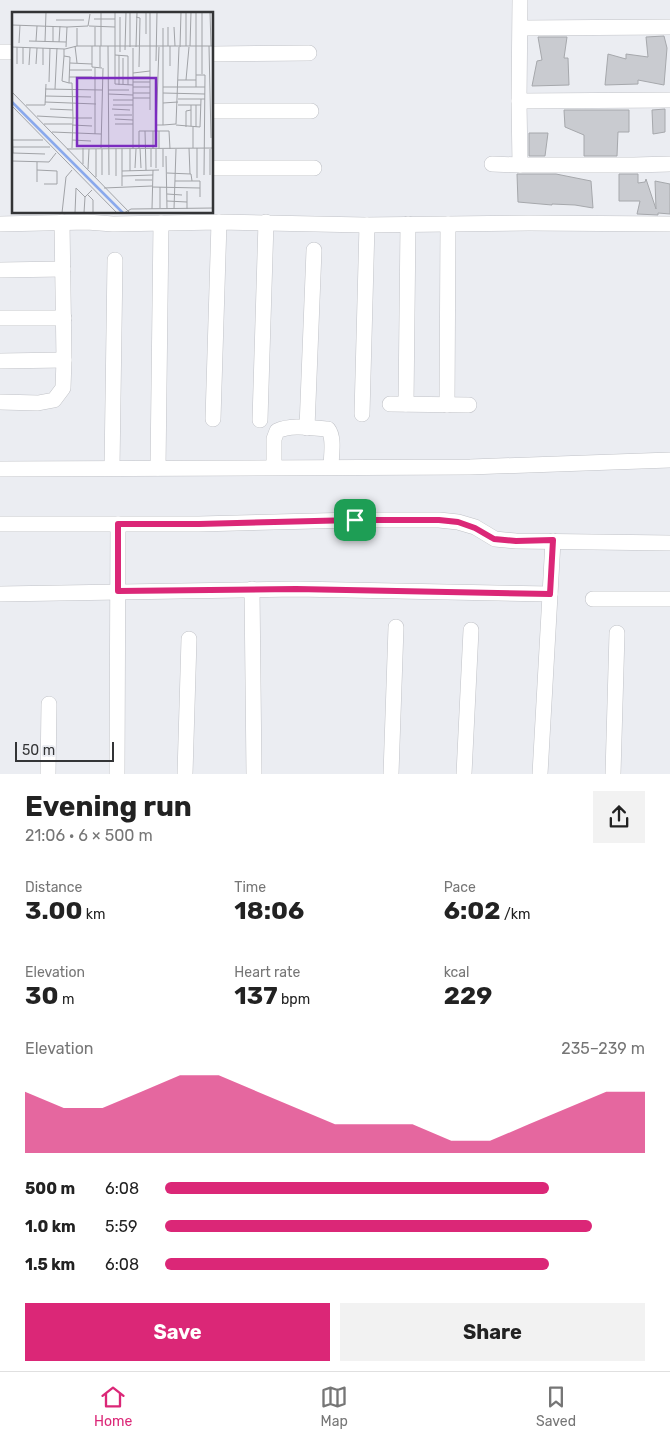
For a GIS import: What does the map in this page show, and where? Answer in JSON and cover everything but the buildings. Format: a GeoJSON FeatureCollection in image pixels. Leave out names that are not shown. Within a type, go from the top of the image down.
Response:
{"type":"FeatureCollection","features":[{"type":"Feature","properties":{"kind":"street"},"geometry":{"type":"LineString","coordinates":[[520,0],[521,28],[518,101],[520,165]]}},
{"type":"Feature","properties":{"kind":"street"},"geometry":{"type":"LineString","coordinates":[[521,28],[670,27]]}},
{"type":"Feature","properties":{"kind":"street"},"geometry":{"type":"LineString","coordinates":[[214,54],[309,53]]}},
{"type":"Feature","properties":{"kind":"street"},"geometry":{"type":"LineString","coordinates":[[518,101],[670,100]]}},
{"type":"Feature","properties":{"kind":"street"},"geometry":{"type":"LineString","coordinates":[[214,111],[311,111]]}},
{"type":"Feature","properties":{"kind":"street"},"geometry":{"type":"LineString","coordinates":[[492,164],[634,166],[670,164]]}},
{"type":"Feature","properties":{"kind":"street"},"geometry":{"type":"LineString","coordinates":[[214,168],[314,168]]}},
{"type":"Feature","properties":{"kind":"street"},"geometry":{"type":"LineString","coordinates":[[0,224],[36,218],[62,222],[87,217],[113,224],[144,218],[161,223],[195,217],[219,222],[367,225],[529,222],[670,224]]}},
{"type":"Feature","properties":{"kind":"street"},"geometry":{"type":"LineString","coordinates":[[0,402],[38,403],[54,400],[63,388],[62,222]]}},
{"type":"Feature","properties":{"kind":"street"},"geometry":{"type":"LineString","coordinates":[[213,420],[219,222]]}},
{"type":"Feature","properties":{"kind":"street"},"geometry":{"type":"LineString","coordinates":[[260,420],[266,222]]}},
{"type":"Feature","properties":{"kind":"street"},"geometry":{"type":"LineString","coordinates":[[158,468],[161,223]]}},
{"type":"Feature","properties":{"kind":"street"},"geometry":{"type":"LineString","coordinates":[[406,404],[408,224]]}},
{"type":"Feature","properties":{"kind":"street"},"geometry":{"type":"LineString","coordinates":[[447,405],[448,224]]}},
{"type":"Feature","properties":{"kind":"street"},"geometry":{"type":"LineString","coordinates":[[362,414],[367,225]]}},
{"type":"Feature","properties":{"kind":"street"},"geometry":{"type":"LineString","coordinates":[[307,428],[314,250]]}},
{"type":"Feature","properties":{"kind":"street"},"geometry":{"type":"LineString","coordinates":[[112,468],[115,260]]}},
{"type":"Feature","properties":{"kind":"street"},"geometry":{"type":"LineString","coordinates":[[0,270],[63,269]]}},
{"type":"Feature","properties":{"kind":"street"},"geometry":{"type":"LineString","coordinates":[[0,318],[64,318]]}},
{"type":"Feature","properties":{"kind":"street"},"geometry":{"type":"LineString","coordinates":[[0,361],[64,360]]}},
{"type":"Feature","properties":{"kind":"street"},"geometry":{"type":"LineString","coordinates":[[390,404],[468,405]]}},
{"type":"Feature","properties":{"kind":"street"},"geometry":{"type":"LineString","coordinates":[[274,467],[274,439],[277,432],[283,428],[328,429],[331,431],[331,467]]}},
{"type":"Feature","properties":{"kind":"street"},"geometry":{"type":"LineString","coordinates":[[0,468],[470,467],[670,460]]}},
{"type":"Feature","properties":{"kind":"street"},"geometry":{"type":"LineString","coordinates":[[0,524],[199,524],[439,520],[467,525],[494,539],[670,543]]}},
{"type":"Feature","properties":{"kind":"street"},"geometry":{"type":"LineString","coordinates":[[117,774],[118,524]]}},
{"type":"Feature","properties":{"kind":"street"},"geometry":{"type":"LineString","coordinates":[[540,774],[553,540]]}},
{"type":"Feature","properties":{"kind":"street"},"geometry":{"type":"LineString","coordinates":[[252,589],[254,774]]}},
{"type":"Feature","properties":{"kind":"street"},"geometry":{"type":"LineString","coordinates":[[0,594],[296,589],[550,594]]}},
{"type":"Feature","properties":{"kind":"street"},"geometry":{"type":"LineString","coordinates":[[593,599],[670,599]]}},
{"type":"Feature","properties":{"kind":"street"},"geometry":{"type":"LineString","coordinates":[[391,774],[396,627]]}},
{"type":"Feature","properties":{"kind":"street"},"geometry":{"type":"LineString","coordinates":[[464,774],[471,630]]}},
{"type":"Feature","properties":{"kind":"street"},"geometry":{"type":"LineString","coordinates":[[613,774],[617,633]]}},
{"type":"Feature","properties":{"kind":"street"},"geometry":{"type":"LineString","coordinates":[[185,774],[189,639]]}},
{"type":"Feature","properties":{"kind":"street"},"geometry":{"type":"LineString","coordinates":[[48,774],[49,704]]}},
{"type":"Feature","properties":{"kind":"route"},"geometry":{"type":"LineString","coordinates":[[355,520],[439,520],[458,522],[475,528],[494,539],[516,541],[553,540],[550,594],[296,589],[118,591],[118,524],[355,520]]}}]}
